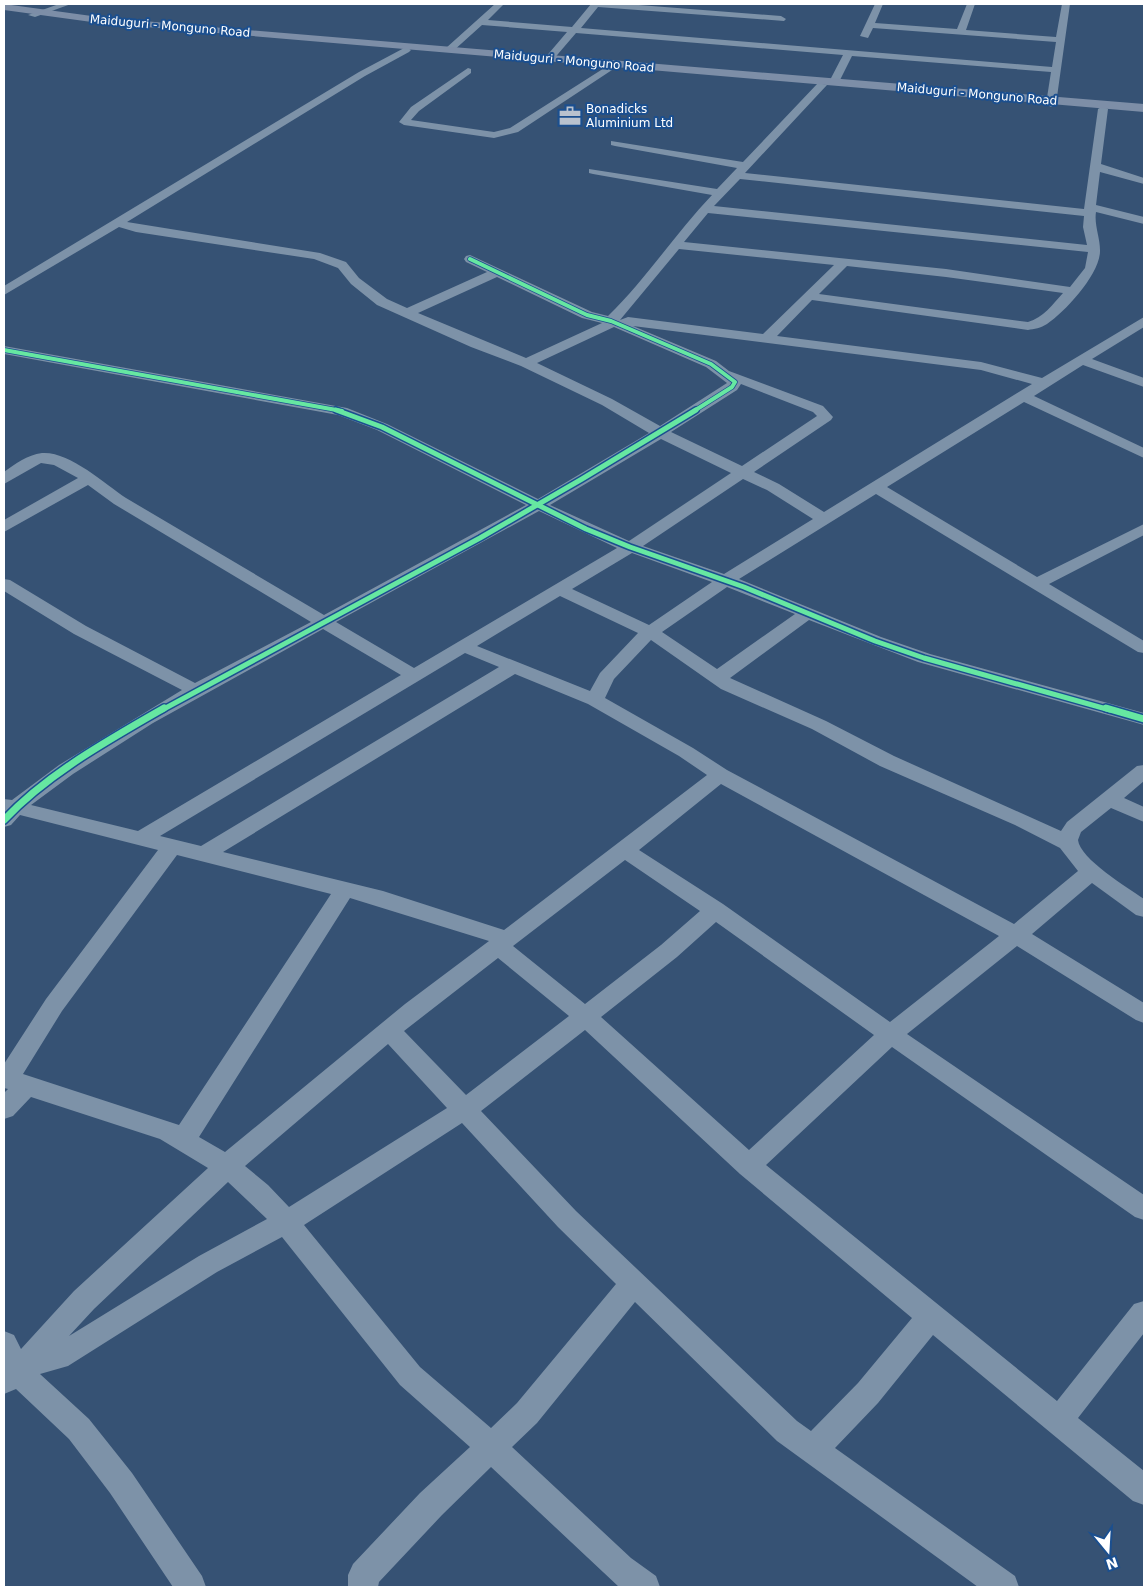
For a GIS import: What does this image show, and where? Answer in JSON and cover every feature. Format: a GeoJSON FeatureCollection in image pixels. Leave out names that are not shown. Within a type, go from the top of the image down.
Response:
{"type":"FeatureCollection","features":[{"type":"Feature","properties":{"kind":"main road","name":"Maiduguri - Monguno Road"},"geometry":{"type":"LineString","coordinates":[[4,7],[35,14],[139,27],[609,68],[828,84]]}},
{"type":"Feature","properties":{"kind":"main road","name":"Maiduguri - Monguno Road"},"geometry":{"type":"LineString","coordinates":[[4,12],[1144,110]]}},
{"type":"Feature","properties":{"kind":"main road","name":"Maiduguri - Monguno Road"},"geometry":{"type":"LineString","coordinates":[[1051,103],[1103,109],[1144,110]]}},
{"type":"Feature","properties":{"kind":"street"},"geometry":{"type":"LineString","coordinates":[[35,14],[67,4]]}},
{"type":"Feature","properties":{"kind":"street"},"geometry":{"type":"LineString","coordinates":[[450,50],[500,4]]}},
{"type":"Feature","properties":{"kind":"street"},"geometry":{"type":"LineString","coordinates":[[549,58],[596,4],[700,13],[778,26]]}},
{"type":"Feature","properties":{"kind":"street"},"geometry":{"type":"LineString","coordinates":[[700,13],[706,4]]}},
{"type":"Feature","properties":{"kind":"street"},"geometry":{"type":"LineString","coordinates":[[526,363],[613,322],[705,209],[736,175],[828,84],[871,26],[879,4]]}},
{"type":"Feature","properties":{"kind":"street"},"geometry":{"type":"LineString","coordinates":[[962,32],[971,4]]}},
{"type":"Feature","properties":{"kind":"street"},"geometry":{"type":"LineString","coordinates":[[1051,103],[1066,4]]}},
{"type":"Feature","properties":{"kind":"street"},"geometry":{"type":"LineString","coordinates":[[768,46],[787,9]]}},
{"type":"Feature","properties":{"kind":"street"},"geometry":{"type":"LineString","coordinates":[[480,22],[1057,70]]}},
{"type":"Feature","properties":{"kind":"street"},"geometry":{"type":"LineString","coordinates":[[871,26],[1061,40]]}},
{"type":"Feature","properties":{"kind":"street"},"geometry":{"type":"LineString","coordinates":[[4,291],[356,77],[406,50]]}},
{"type":"Feature","properties":{"kind":"street"},"geometry":{"type":"LineString","coordinates":[[468,70],[415,109],[404,122],[494,136],[507,134],[573,94],[609,68]]}},
{"type":"Feature","properties":{"kind":"street"},"geometry":{"type":"LineString","coordinates":[[808,296],[1028,326],[1040,323],[1073,291],[1091,268],[1094,248],[1089,227],[1094,165],[1103,109]]}},
{"type":"Feature","properties":{"kind":"street"},"geometry":{"type":"LineString","coordinates":[[615,143],[746,166]]}},
{"type":"Feature","properties":{"kind":"street"},"geometry":{"type":"LineString","coordinates":[[1094,165],[1106,171],[1144,181]]}},
{"type":"Feature","properties":{"kind":"street"},"geometry":{"type":"LineString","coordinates":[[593,171],[720,193]]}},
{"type":"Feature","properties":{"kind":"street"},"geometry":{"type":"LineString","coordinates":[[736,175],[1091,210],[1144,221]]}},
{"type":"Feature","properties":{"kind":"street"},"geometry":{"type":"LineString","coordinates":[[705,209],[1094,248]]}},
{"type":"Feature","properties":{"kind":"street"},"geometry":{"type":"LineString","coordinates":[[116,222],[136,228],[316,256],[342,265],[355,280],[382,302],[476,344],[526,363],[607,402],[661,433],[773,487],[824,519]]}},
{"type":"Feature","properties":{"kind":"street"},"geometry":{"type":"LineString","coordinates":[[675,245],[842,264],[946,273],[1073,291]]}},
{"type":"Feature","properties":{"kind":"street"},"geometry":{"type":"LineString","coordinates":[[7,810],[138,722],[539,505],[661,433],[732,387],[735,382],[712,364],[613,322],[587,314],[470,259]]}},
{"type":"Feature","properties":{"kind":"street"},"geometry":{"type":"LineString","coordinates":[[765,340],[842,264]]}},
{"type":"Feature","properties":{"kind":"street"},"geometry":{"type":"LineString","coordinates":[[407,313],[497,272]]}},
{"type":"Feature","properties":{"kind":"street"},"geometry":{"type":"LineString","coordinates":[[613,322],[642,322],[765,340],[981,366],[1021,375],[1043,384]]}},
{"type":"Feature","properties":{"kind":"street"},"geometry":{"type":"LineString","coordinates":[[596,700],[606,677],[650,632],[726,580],[1142,324]]}},
{"type":"Feature","properties":{"kind":"street"},"geometry":{"type":"LineString","coordinates":[[4,350],[342,411],[382,427],[539,505],[630,547],[726,580],[806,614],[924,658],[1144,719]]}},
{"type":"Feature","properties":{"kind":"street"},"geometry":{"type":"LineString","coordinates":[[1082,360],[1144,383]]}},
{"type":"Feature","properties":{"kind":"street"},"geometry":{"type":"LineString","coordinates":[[141,838],[630,547],[826,417],[818,409],[729,376]]}},
{"type":"Feature","properties":{"kind":"street"},"geometry":{"type":"LineString","coordinates":[[1024,396],[1144,454]]}},
{"type":"Feature","properties":{"kind":"street"},"geometry":{"type":"LineString","coordinates":[[4,479],[40,458],[51,458],[90,478],[120,501],[413,675]]}},
{"type":"Feature","properties":{"kind":"street"},"geometry":{"type":"LineString","coordinates":[[4,527],[90,478]]}},
{"type":"Feature","properties":{"kind":"street"},"geometry":{"type":"LineString","coordinates":[[876,487],[1144,648]]}},
{"type":"Feature","properties":{"kind":"street"},"geometry":{"type":"LineString","coordinates":[[1038,583],[1137,541],[1144,529]]}},
{"type":"Feature","properties":{"kind":"street"},"geometry":{"type":"LineString","coordinates":[[4,584],[80,630],[195,690]]}},
{"type":"Feature","properties":{"kind":"street"},"geometry":{"type":"LineString","coordinates":[[560,590],[650,632],[716,678],[819,725],[895,764],[1022,820],[1067,843]]}},
{"type":"Feature","properties":{"kind":"street"},"geometry":{"type":"LineString","coordinates":[[716,678],[806,614]]}},
{"type":"Feature","properties":{"kind":"street"},"geometry":{"type":"LineString","coordinates":[[463,646],[596,700],[686,752],[720,775],[1016,935],[1144,1014]]}},
{"type":"Feature","properties":{"kind":"street"},"geometry":{"type":"LineString","coordinates":[[204,854],[513,667]]}},
{"type":"Feature","properties":{"kind":"street"},"geometry":{"type":"LineString","coordinates":[[1144,772],[1074,827],[1068,836],[1067,843],[1072,853],[1092,871],[1144,909]]}},
{"type":"Feature","properties":{"kind":"street"},"geometry":{"type":"LineString","coordinates":[[16,1372],[84,1300],[227,1166],[389,1030],[720,775]]}},
{"type":"Feature","properties":{"kind":"street"},"geometry":{"type":"LineString","coordinates":[[1110,798],[1144,815]]}},
{"type":"Feature","properties":{"kind":"street"},"geometry":{"type":"LineString","coordinates":[[7,810],[141,838],[383,899],[503,942],[749,1166],[930,1318],[1144,1490]]}},
{"type":"Feature","properties":{"kind":"street"},"geometry":{"type":"LineString","coordinates":[[4,1109],[13,1081],[54,1005],[172,846]]}},
{"type":"Feature","properties":{"kind":"street"},"geometry":{"type":"LineString","coordinates":[[625,850],[715,910],[1144,1209]]}},
{"type":"Feature","properties":{"kind":"street"},"geometry":{"type":"LineString","coordinates":[[749,1166],[833,1085],[891,1033],[1016,935],[1092,871]]}},
{"type":"Feature","properties":{"kind":"street"},"geometry":{"type":"LineString","coordinates":[[183,1140],[345,889]]}},
{"type":"Feature","properties":{"kind":"street"},"geometry":{"type":"LineString","coordinates":[[16,1372],[58,1357],[208,1264],[286,1222],[465,1109],[669,951],[715,910]]}},
{"type":"Feature","properties":{"kind":"street"},"geometry":{"type":"LineString","coordinates":[[389,1030],[567,1219],[787,1430],[1004,1587]]}},
{"type":"Feature","properties":{"kind":"street"},"geometry":{"type":"LineString","coordinates":[[13,1081],[159,1128],[227,1166],[259,1193],[286,1222],[410,1376],[492,1448],[620,1569],[645,1587]]}},
{"type":"Feature","properties":{"kind":"street"},"geometry":{"type":"LineString","coordinates":[[363,1587],[364,1575],[431,1504],[527,1413],[634,1283]]}},
{"type":"Feature","properties":{"kind":"street"},"geometry":{"type":"LineString","coordinates":[[1059,1421],[1096,1370],[1144,1313]]}},
{"type":"Feature","properties":{"kind":"street"},"geometry":{"type":"LineString","coordinates":[[813,1449],[868,1393],[930,1318]]}},
{"type":"Feature","properties":{"kind":"street"},"geometry":{"type":"LineString","coordinates":[[4,1344],[16,1372],[79,1429],[121,1483],[191,1587]]}},
{"type":"Feature","properties":{"kind":"cycle path"},"geometry":{"type":"LineString","coordinates":[[4,820],[44,784],[146,719],[532,509],[683,419],[732,387],[735,382],[711,364],[611,321],[587,315],[470,259]]}},
{"type":"Feature","properties":{"kind":"cycle path"},"geometry":{"type":"LineString","coordinates":[[4,350],[342,411],[382,427],[586,529],[630,547],[744,587],[875,641],[924,658],[1144,719]]}},
{"type":"Feature","properties":{"kind":"place","name":"Bonadicks Aluminium Ltd"},"geometry":{"type":"Point","coordinates":[570,116]}}]}
